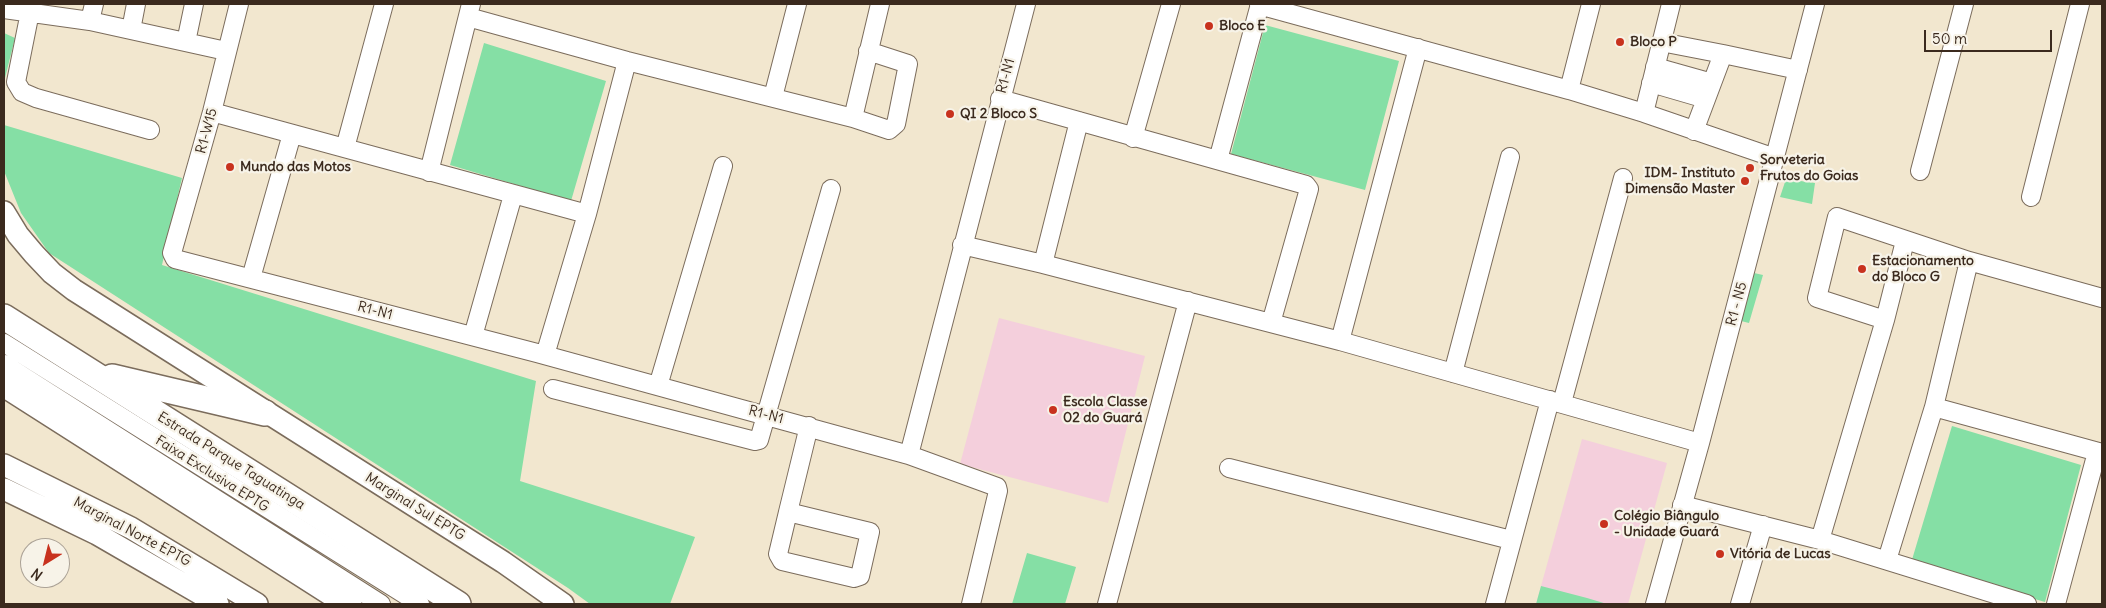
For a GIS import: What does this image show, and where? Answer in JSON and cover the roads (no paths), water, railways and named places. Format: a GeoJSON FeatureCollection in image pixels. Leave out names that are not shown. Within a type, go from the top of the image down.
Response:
{"type":"FeatureCollection","features":[{"type":"Feature","properties":{"kind":"highway","name":"Estrada Parque Taguatinga"},"geometry":{"type":"LineString","coordinates":[[4,317],[458,604]]}},
{"type":"Feature","properties":{"kind":"highway"},"geometry":{"type":"LineString","coordinates":[[93,373],[265,412]]}},
{"type":"Feature","properties":{"kind":"highway"},"geometry":{"type":"LineString","coordinates":[[4,384],[349,604]]}},
{"type":"Feature","properties":{"kind":"main road","name":"Marginal Sul EPTG"},"geometry":{"type":"LineString","coordinates":[[4,212],[18,235],[34,254],[52,273],[74,290],[504,562],[563,604]]}},
{"type":"Feature","properties":{"kind":"main road","name":"Marginal Norte EPTG"},"geometry":{"type":"LineString","coordinates":[[4,465],[131,528],[257,604]]}},
{"type":"Feature","properties":{"kind":"main road","name":"Marginal Norte EPTG"},"geometry":{"type":"LineString","coordinates":[[4,489],[97,534],[218,604]]}},
{"type":"Feature","properties":{"kind":"street"},"geometry":{"type":"LineString","coordinates":[[131,30],[136,4]]}},
{"type":"Feature","properties":{"kind":"street"},"geometry":{"type":"LineString","coordinates":[[186,42],[194,4]]}},
{"type":"Feature","properties":{"kind":"street","name":"R1-W15"},"geometry":{"type":"LineString","coordinates":[[173,256],[239,4]]}},
{"type":"Feature","properties":{"kind":"street"},"geometry":{"type":"LineString","coordinates":[[345,148],[384,4]]}},
{"type":"Feature","properties":{"kind":"street"},"geometry":{"type":"LineString","coordinates":[[774,97],[796,4]]}},
{"type":"Feature","properties":{"kind":"street"},"geometry":{"type":"LineString","coordinates":[[853,118],[880,4]]}},
{"type":"Feature","properties":{"kind":"street","name":"R1-N1"},"geometry":{"type":"LineString","coordinates":[[173,256],[809,426],[909,455],[962,244],[1026,4]]}},
{"type":"Feature","properties":{"kind":"street"},"geometry":{"type":"LineString","coordinates":[[1133,138],[1171,4]]}},
{"type":"Feature","properties":{"kind":"street"},"geometry":{"type":"LineString","coordinates":[[1218,160],[1260,4],[1569,90],[1644,113],[1775,158]]}},
{"type":"Feature","properties":{"kind":"street"},"geometry":{"type":"LineString","coordinates":[[1569,90],[1591,4]]}},
{"type":"Feature","properties":{"kind":"street"},"geometry":{"type":"LineString","coordinates":[[1644,113],[1671,4]]}},
{"type":"Feature","properties":{"kind":"street","name":"R1 - N5"},"geometry":{"type":"LineString","coordinates":[[1655,604],[1700,443],[1815,4]]}},
{"type":"Feature","properties":{"kind":"street"},"geometry":{"type":"LineString","coordinates":[[1920,171],[1964,4]]}},
{"type":"Feature","properties":{"kind":"street"},"geometry":{"type":"LineString","coordinates":[[2030,197],[2080,4]]}},
{"type":"Feature","properties":{"kind":"street"},"geometry":{"type":"LineString","coordinates":[[4,9],[30,12],[92,12],[131,30],[226,51]]}},
{"type":"Feature","properties":{"kind":"street"},"geometry":{"type":"LineString","coordinates":[[429,172],[470,11],[627,61],[774,97],[853,118],[888,130],[896,124],[908,64],[868,51]]}},
{"type":"Feature","properties":{"kind":"street"},"geometry":{"type":"LineString","coordinates":[[30,12],[16,82],[22,92],[36,98],[150,130]]}},
{"type":"Feature","properties":{"kind":"street"},"geometry":{"type":"LineString","coordinates":[[1661,42],[1798,70]]}},
{"type":"Feature","properties":{"kind":"street"},"geometry":{"type":"LineString","coordinates":[[1340,342],[1418,48]]}},
{"type":"Feature","properties":{"kind":"street"},"geometry":{"type":"LineString","coordinates":[[1694,131],[1723,54]]}},
{"type":"Feature","properties":{"kind":"street"},"geometry":{"type":"LineString","coordinates":[[545,355],[587,214],[627,61]]}},
{"type":"Feature","properties":{"kind":"street"},"geometry":{"type":"LineString","coordinates":[[1653,75],[1709,91]]}},
{"type":"Feature","properties":{"kind":"street"},"geometry":{"type":"LineString","coordinates":[[1000,99],[1133,138],[1305,183],[1308,186],[1270,323]]}},
{"type":"Feature","properties":{"kind":"street"},"geometry":{"type":"LineString","coordinates":[[212,112],[587,214]]}},
{"type":"Feature","properties":{"kind":"street"},"geometry":{"type":"LineString","coordinates":[[1044,264],[1078,122]]}},
{"type":"Feature","properties":{"kind":"street"},"geometry":{"type":"LineString","coordinates":[[251,278],[292,134]]}},
{"type":"Feature","properties":{"kind":"street"},"geometry":{"type":"LineString","coordinates":[[1453,373],[1510,156]]}},
{"type":"Feature","properties":{"kind":"street"},"geometry":{"type":"LineString","coordinates":[[658,386],[723,166]]}},
{"type":"Feature","properties":{"kind":"street"},"geometry":{"type":"LineString","coordinates":[[1495,604],[1511,540],[1556,402],[1623,178]]}},
{"type":"Feature","properties":{"kind":"street"},"geometry":{"type":"LineString","coordinates":[[553,389],[755,441],[759,440],[762,436],[831,189]]}},
{"type":"Feature","properties":{"kind":"street"},"geometry":{"type":"LineString","coordinates":[[473,336],[513,195]]}},
{"type":"Feature","properties":{"kind":"street"},"geometry":{"type":"LineString","coordinates":[[1885,320],[1817,298],[1836,218],[1838,217],[1969,261],[2102,298]]}},
{"type":"Feature","properties":{"kind":"street"},"geometry":{"type":"LineString","coordinates":[[1820,540],[1885,320],[1905,241]]}},
{"type":"Feature","properties":{"kind":"street"},"geometry":{"type":"LineString","coordinates":[[962,244],[1270,323],[1700,443]]}},
{"type":"Feature","properties":{"kind":"street"},"geometry":{"type":"LineString","coordinates":[[1887,560],[1934,408],[1969,261]]}},
{"type":"Feature","properties":{"kind":"street"},"geometry":{"type":"LineString","coordinates":[[1107,604],[1188,301]]}},
{"type":"Feature","properties":{"kind":"street","name":"Faixa Exclusiva EPTG"},"geometry":{"type":"LineString","coordinates":[[4,343],[420,604]]}},
{"type":"Feature","properties":{"kind":"street","name":"Faixa Exclusiva EPTG"},"geometry":{"type":"LineString","coordinates":[[4,364],[382,604]]}},
{"type":"Feature","properties":{"kind":"street"},"geometry":{"type":"LineString","coordinates":[[1934,408],[2100,452],[2056,604]]}},
{"type":"Feature","properties":{"kind":"street"},"geometry":{"type":"LineString","coordinates":[[788,512],[870,532],[860,576],[854,578],[782,561],[778,554],[788,512],[809,426]]}},
{"type":"Feature","properties":{"kind":"street"},"geometry":{"type":"LineString","coordinates":[[909,455],[997,487],[998,492],[971,604]]}},
{"type":"Feature","properties":{"kind":"street"},"geometry":{"type":"LineString","coordinates":[[1229,468],[1511,540]]}},
{"type":"Feature","properties":{"kind":"street"},"geometry":{"type":"LineString","coordinates":[[1682,505],[1820,540],[1887,560],[1986,598],[2028,604]]}},
{"type":"Feature","properties":{"kind":"street"},"geometry":{"type":"LineString","coordinates":[[1740,604],[1763,525]]}},
{"type":"Feature","properties":{"kind":"place","name":"Bloco E"},"geometry":{"type":"Point","coordinates":[1209,26]}},
{"type":"Feature","properties":{"kind":"place","name":"Bloco P"},"geometry":{"type":"Point","coordinates":[1620,42]}},
{"type":"Feature","properties":{"kind":"place","name":"QI 2 Bloco S"},"geometry":{"type":"Point","coordinates":[950,114]}},
{"type":"Feature","properties":{"kind":"place","name":"Mundo das Motos"},"geometry":{"type":"Point","coordinates":[230,167]}},
{"type":"Feature","properties":{"kind":"place","name":"Sorveteria Frutos do Goias"},"geometry":{"type":"Point","coordinates":[1750,168]}},
{"type":"Feature","properties":{"kind":"place","name":"IDM- Instituto Dimensão Master"},"geometry":{"type":"Point","coordinates":[1745,181]}},
{"type":"Feature","properties":{"kind":"place","name":"Estacionamento do Bloco G"},"geometry":{"type":"Point","coordinates":[1862,269]}},
{"type":"Feature","properties":{"kind":"place","name":"Escola Classe 02 do Guará"},"geometry":{"type":"Point","coordinates":[1053,410]}},
{"type":"Feature","properties":{"kind":"place","name":"Colégio Biângulo - Unidade Guará"},"geometry":{"type":"Point","coordinates":[1604,524]}},
{"type":"Feature","properties":{"kind":"place","name":"Vitória de Lucas"},"geometry":{"type":"Point","coordinates":[1720,554]}}]}
